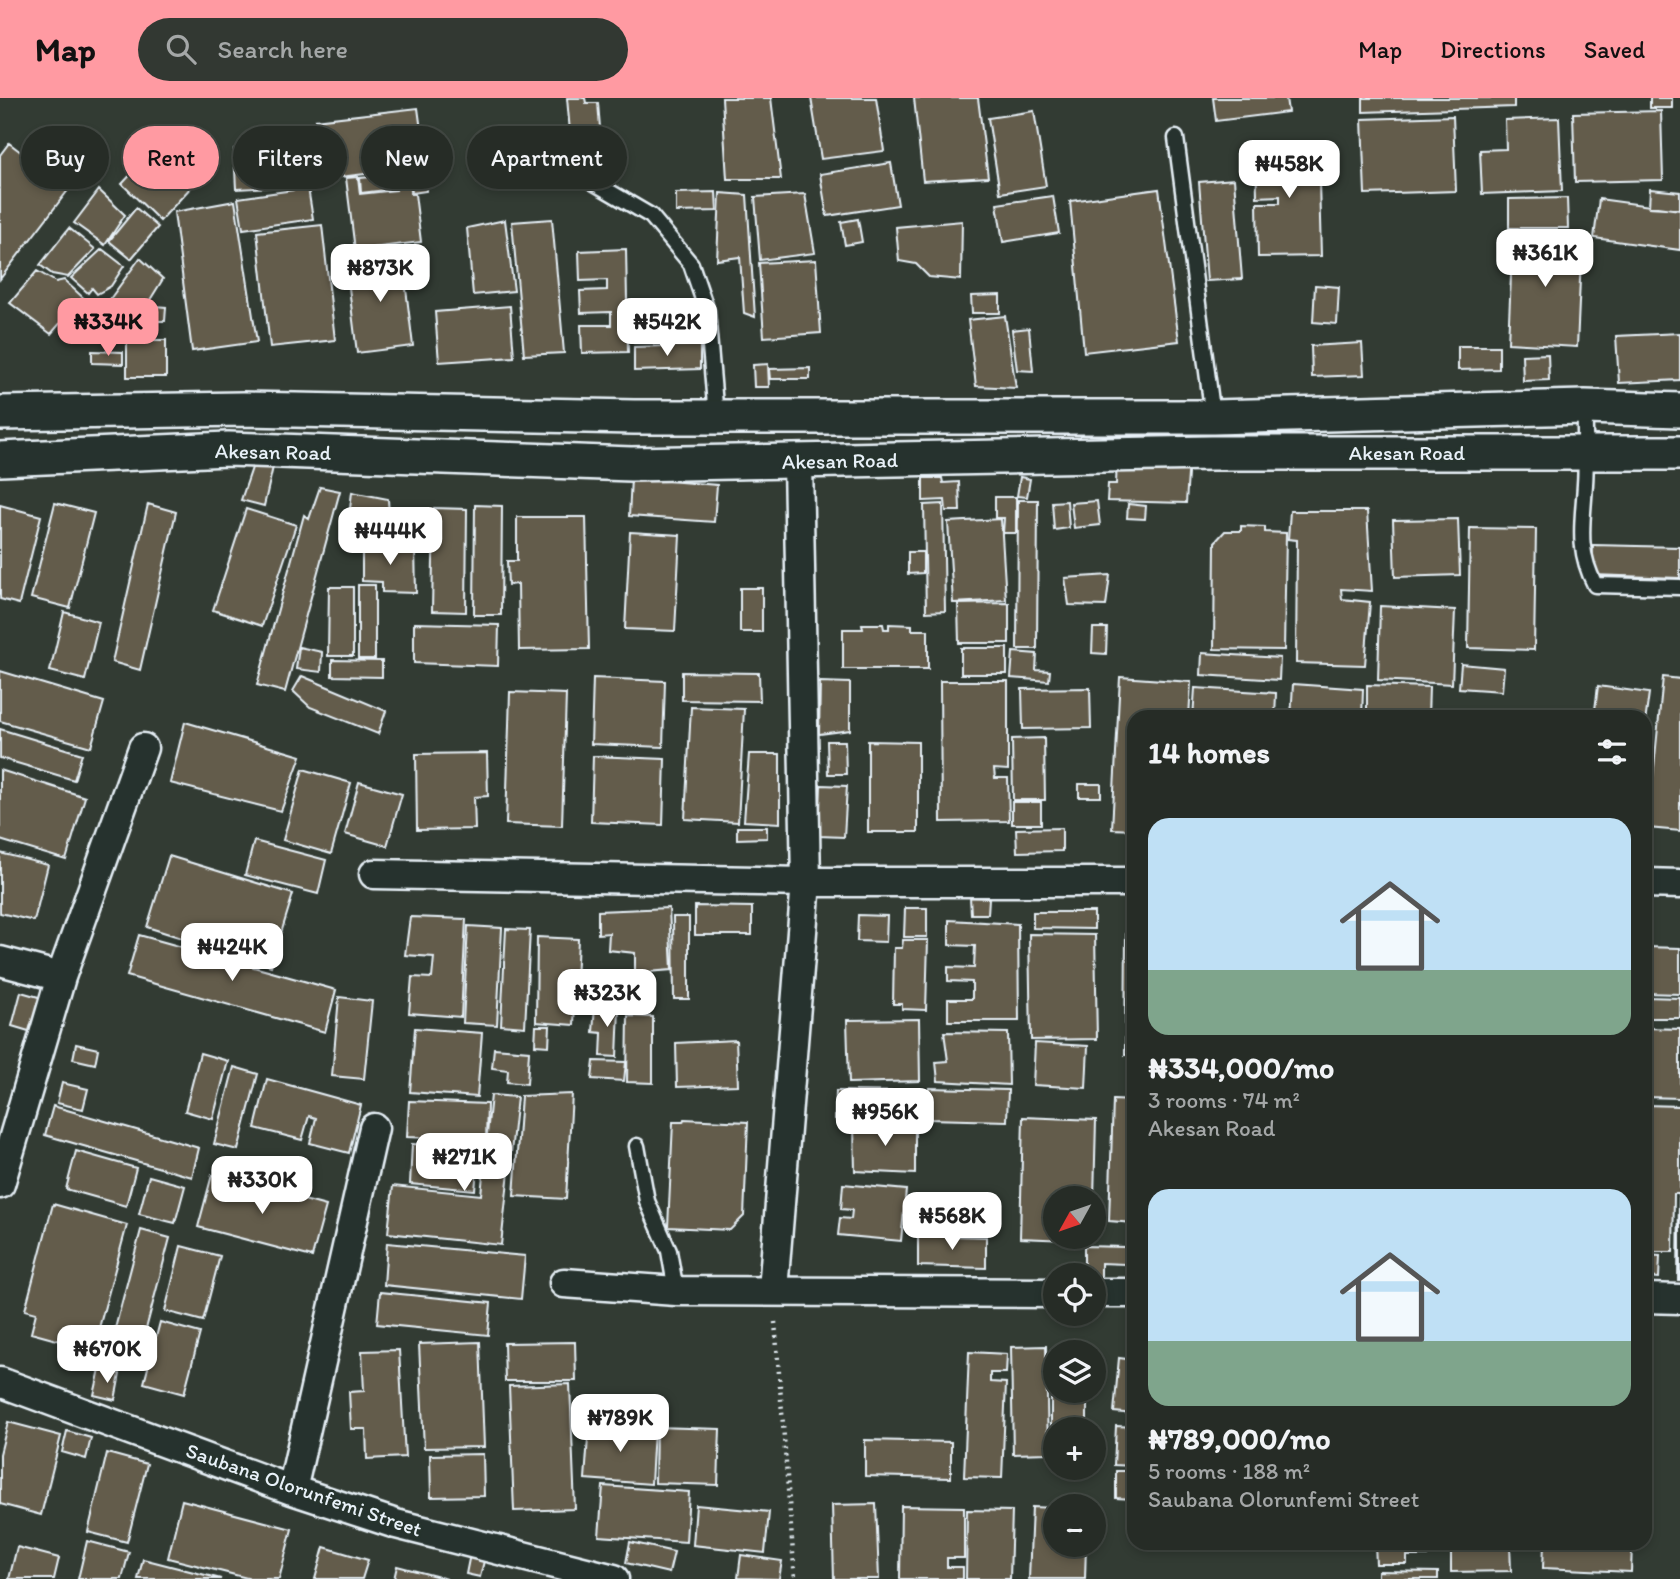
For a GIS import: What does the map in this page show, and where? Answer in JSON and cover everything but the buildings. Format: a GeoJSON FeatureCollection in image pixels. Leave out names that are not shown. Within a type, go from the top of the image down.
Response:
{"type":"FeatureCollection","features":[{"type":"Feature","properties":{"kind":"street","name":"Akesan Road"},"geometry":{"type":"LineString","coordinates":[[0,412],[243,409],[620,417],[1213,417],[1585,407],[1680,410]]}},
{"type":"Feature","properties":{"kind":"street","name":"Akesan Road"},"geometry":{"type":"LineString","coordinates":[[0,459],[228,449],[631,464],[1212,453],[1680,453]]}},
{"type":"Feature","properties":{"kind":"street"},"geometry":{"type":"LineString","coordinates":[[773,1290],[806,881],[798,462]]}},
{"type":"Feature","properties":{"kind":"street"},"geometry":{"type":"LineString","coordinates":[[0,1184],[61,977],[143,748]]}},
{"type":"Feature","properties":{"kind":"street"},"geometry":{"type":"LineString","coordinates":[[374,874],[806,881],[1127,882]]}},
{"type":"Feature","properties":{"kind":"street"},"geometry":{"type":"LineString","coordinates":[[1652,883],[1680,884]]}},
{"type":"Feature","properties":{"kind":"street"},"geometry":{"type":"LineString","coordinates":[[0,961],[61,977]]}},
{"type":"Feature","properties":{"kind":"street"},"geometry":{"type":"LineString","coordinates":[[292,1490],[374,1128]]}},
{"type":"Feature","properties":{"kind":"street"},"geometry":{"type":"LineString","coordinates":[[564,1283],[676,1291],[1043,1293]]}},
{"type":"Feature","properties":{"kind":"street"},"geometry":{"type":"LineString","coordinates":[[1106,1293],[1127,1293]]}},
{"type":"Feature","properties":{"kind":"street"},"geometry":{"type":"LineString","coordinates":[[1652,1298],[1680,1298]]}},
{"type":"Feature","properties":{"kind":"street","name":"Saubana Olorunfemi Street"},"geometry":{"type":"LineString","coordinates":[[0,1382],[292,1490],[396,1524],[614,1579]]}},
{"type":"Feature","properties":{"kind":"lane"},"geometry":{"type":"LineString","coordinates":[[1176,138],[1213,417]]}},
{"type":"Feature","properties":{"kind":"lane"},"geometry":{"type":"LineString","coordinates":[[605,189],[651,216],[691,264],[707,311],[716,417]]}},
{"type":"Feature","properties":{"kind":"lane"},"geometry":{"type":"LineString","coordinates":[[1585,407],[1586,481],[1581,545],[1586,568],[1595,585],[1680,587]]}},
{"type":"Feature","properties":{"kind":"lane"},"geometry":{"type":"LineString","coordinates":[[637,1146],[647,1201],[669,1251],[676,1291]]}},
{"type":"Feature","properties":{"kind":"path"},"geometry":{"type":"LineString","coordinates":[[773,1290],[795,1579]]}}]}
